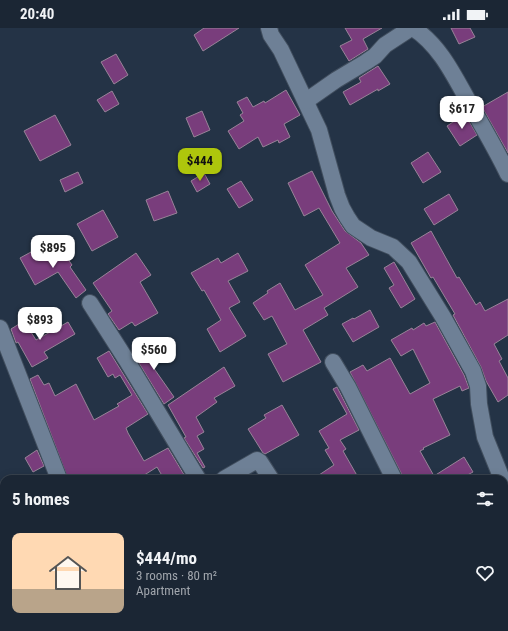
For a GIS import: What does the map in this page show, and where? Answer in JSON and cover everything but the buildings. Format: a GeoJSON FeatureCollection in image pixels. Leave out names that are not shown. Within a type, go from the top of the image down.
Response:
{"type":"FeatureCollection","features":[{"type":"Feature","properties":{"kind":"street"},"geometry":{"type":"LineString","coordinates":[[269,28],[271,35],[306,101],[319,130],[337,195],[347,217],[353,226],[371,238],[393,246],[409,262],[443,317],[473,371],[478,386],[479,404],[485,437],[500,475]]}},
{"type":"Feature","properties":{"kind":"street"},"geometry":{"type":"LineString","coordinates":[[306,101],[336,80],[375,56],[385,45],[412,28],[434,45],[460,84],[487,132],[508,174]]}},
{"type":"Feature","properties":{"kind":"street"},"geometry":{"type":"LineString","coordinates":[[90,303],[196,475]]}},
{"type":"Feature","properties":{"kind":"street"},"geometry":{"type":"LineString","coordinates":[[0,328],[56,475]]}},
{"type":"Feature","properties":{"kind":"street"},"geometry":{"type":"LineString","coordinates":[[332,362],[348,387],[392,475]]}},
{"type":"Feature","properties":{"kind":"street"},"geometry":{"type":"LineString","coordinates":[[231,475],[256,460],[260,462],[268,475]]}}]}
